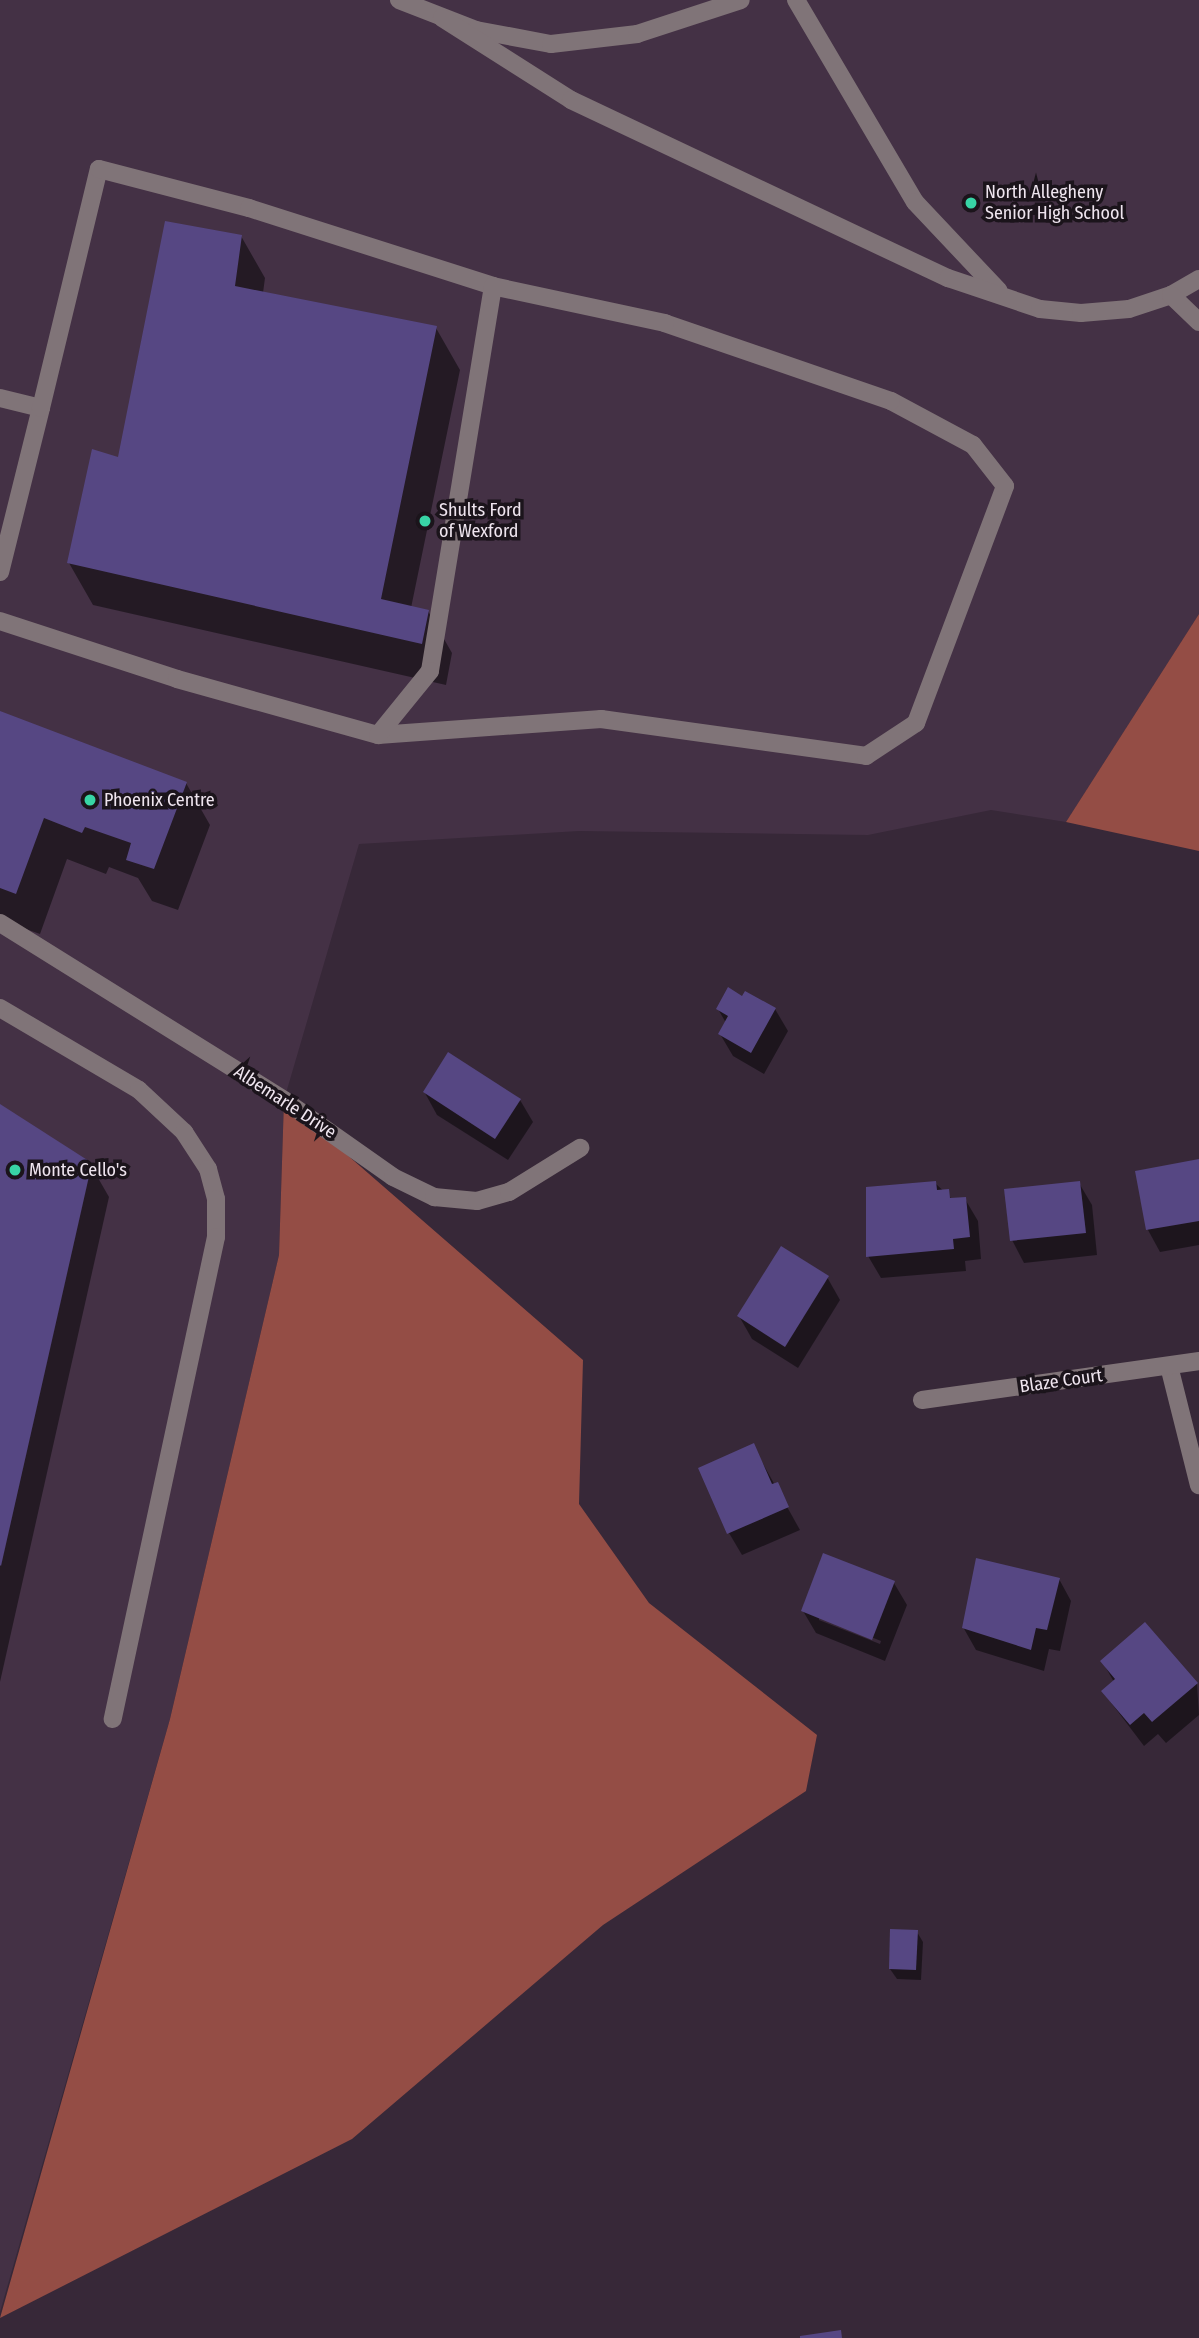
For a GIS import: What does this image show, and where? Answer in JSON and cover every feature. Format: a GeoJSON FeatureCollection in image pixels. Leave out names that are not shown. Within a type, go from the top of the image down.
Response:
{"type":"FeatureCollection","features":[{"type":"Feature","properties":{"kind":"street"},"geometry":{"type":"LineString","coordinates":[[399,0],[442,18],[515,39],[594,41],[685,21],[741,0]]}},
{"type":"Feature","properties":{"kind":"street"},"geometry":{"type":"LineString","coordinates":[[796,0],[915,202],[1002,293]]}},
{"type":"Feature","properties":{"kind":"street"},"geometry":{"type":"LineString","coordinates":[[442,18],[571,100],[920,268],[1002,293],[1040,309],[1081,313],[1129,309],[1171,295],[1199,279]]}},
{"type":"Feature","properties":{"kind":"street"},"geometry":{"type":"LineString","coordinates":[[0,572],[99,169],[250,208],[492,286],[665,323],[891,401],[974,445],[1005,486],[916,723],[866,756],[601,719],[378,735],[177,679],[0,621]]}},
{"type":"Feature","properties":{"kind":"street"},"geometry":{"type":"LineString","coordinates":[[378,735],[430,671],[492,286]]}},
{"type":"Feature","properties":{"kind":"street"},"geometry":{"type":"LineString","coordinates":[[1171,295],[1199,321]]}},
{"type":"Feature","properties":{"kind":"street"},"geometry":{"type":"LineString","coordinates":[[0,398],[41,408]]}},
{"type":"Feature","properties":{"kind":"street","name":"Albemarle Drive"},"geometry":{"type":"LineString","coordinates":[[0,922],[284,1100],[393,1177],[434,1197],[477,1200],[509,1192],[580,1148]]}},
{"type":"Feature","properties":{"kind":"street"},"geometry":{"type":"LineString","coordinates":[[0,1008],[138,1090],[184,1132],[208,1169],[216,1199],[216,1237],[113,1719]]}},
{"type":"Feature","properties":{"kind":"street","name":"Blaze Court"},"geometry":{"type":"LineString","coordinates":[[922,1400],[1199,1361]]}},
{"type":"Feature","properties":{"kind":"street"},"geometry":{"type":"LineString","coordinates":[[1169,1366],[1199,1485]]}},
{"type":"Feature","properties":{"kind":"shaded area"},"geometry":{"type":"Polygon","coordinates":[[[0,0],[1199,0],[1199,614],[1066,822],[991,810],[868,835],[579,831],[359,844],[284,1100],[279,1255],[170,1719],[0,2312],[0,0]]]}},
{"type":"Feature","properties":{"kind":"shaded area"},"geometry":{"type":"Polygon","coordinates":[[[1199,614],[1199,851],[1066,822],[1199,614]]]}},
{"type":"Feature","properties":{"kind":"shaded area"},"geometry":{"type":"Polygon","coordinates":[[[284,1100],[583,1360],[579,1504],[649,1603],[817,1735],[806,1791],[603,1925],[352,2139],[0,2318],[170,1719],[279,1255],[284,1100]]]}},
{"type":"Feature","properties":{"kind":"building"},"geometry":{"type":"Polygon","coordinates":[[[165,221],[242,235],[235,286],[437,326],[381,599],[429,610],[422,644],[67,563],[92,449],[118,457],[165,221]]]}},
{"type":"Feature","properties":{"kind":"building","name":"Phoenix Centre"},"geometry":{"type":"Polygon","coordinates":[[[0,711],[187,782],[154,869],[126,860],[131,843],[85,827],[82,833],[44,818],[16,894],[0,888],[0,711]]]}},
{"type":"Feature","properties":{"kind":"building"},"geometry":{"type":"Polygon","coordinates":[[[728,987],[742,996],[745,991],[776,1008],[751,1053],[718,1034],[728,1016],[716,1009],[728,987]]]}},
{"type":"Feature","properties":{"kind":"building"},"geometry":{"type":"Polygon","coordinates":[[[448,1052],[521,1099],[495,1139],[423,1092],[448,1052]]]}},
{"type":"Feature","properties":{"kind":"building"},"geometry":{"type":"Polygon","coordinates":[[[0,1104],[92,1163],[1,1566],[0,1565],[0,1104]]]}},
{"type":"Feature","properties":{"kind":"building"},"geometry":{"type":"Polygon","coordinates":[[[1199,1159],[1199,1221],[1146,1230],[1135,1171],[1199,1159]]]}},
{"type":"Feature","properties":{"kind":"building"},"geometry":{"type":"Polygon","coordinates":[[[936,1181],[937,1190],[949,1189],[950,1198],[966,1197],[970,1237],[953,1239],[954,1249],[866,1257],[866,1187],[936,1181]]]}},
{"type":"Feature","properties":{"kind":"building"},"geometry":{"type":"Polygon","coordinates":[[[1080,1181],[1086,1233],[1010,1241],[1004,1189],[1080,1181]]]}},
{"type":"Feature","properties":{"kind":"building"},"geometry":{"type":"Polygon","coordinates":[[[781,1246],[829,1276],[785,1347],[737,1316],[781,1246]]]}},
{"type":"Feature","properties":{"kind":"building"},"geometry":{"type":"Polygon","coordinates":[[[754,1443],[772,1484],[778,1482],[789,1507],[727,1534],[698,1468],[754,1443]]]}},
{"type":"Feature","properties":{"kind":"building"},"geometry":{"type":"Polygon","coordinates":[[[823,1553],[895,1581],[872,1640],[801,1611],[823,1553]]]}},
{"type":"Feature","properties":{"kind":"building"},"geometry":{"type":"Polygon","coordinates":[[[976,1558],[1060,1578],[1047,1630],[1036,1628],[1031,1650],[962,1628],[976,1558]]]}},
{"type":"Feature","properties":{"kind":"building"},"geometry":{"type":"Polygon","coordinates":[[[1145,1622],[1198,1683],[1152,1722],[1144,1713],[1130,1725],[1101,1691],[1115,1679],[1100,1661],[1145,1622]]]}},
{"type":"Feature","properties":{"kind":"building"},"geometry":{"type":"Polygon","coordinates":[[[890,1929],[918,1930],[916,1970],[889,1969],[890,1929]]]}},
{"type":"Feature","properties":{"kind":"building"},"geometry":{"type":"Polygon","coordinates":[[[841,2330],[842,2338],[800,2338],[800,2336],[841,2330]]]}},
{"type":"Feature","properties":{"kind":"place","name":"North Allegheny Senior High School"},"geometry":{"type":"Point","coordinates":[971,203]}},
{"type":"Feature","properties":{"kind":"place","name":"Shults Ford of Wexford"},"geometry":{"type":"Point","coordinates":[425,521]}},
{"type":"Feature","properties":{"kind":"place","name":"Phoenix Centre"},"geometry":{"type":"Point","coordinates":[90,800]}},
{"type":"Feature","properties":{"kind":"place","name":"Monte Cello's"},"geometry":{"type":"Point","coordinates":[15,1170]}}]}
